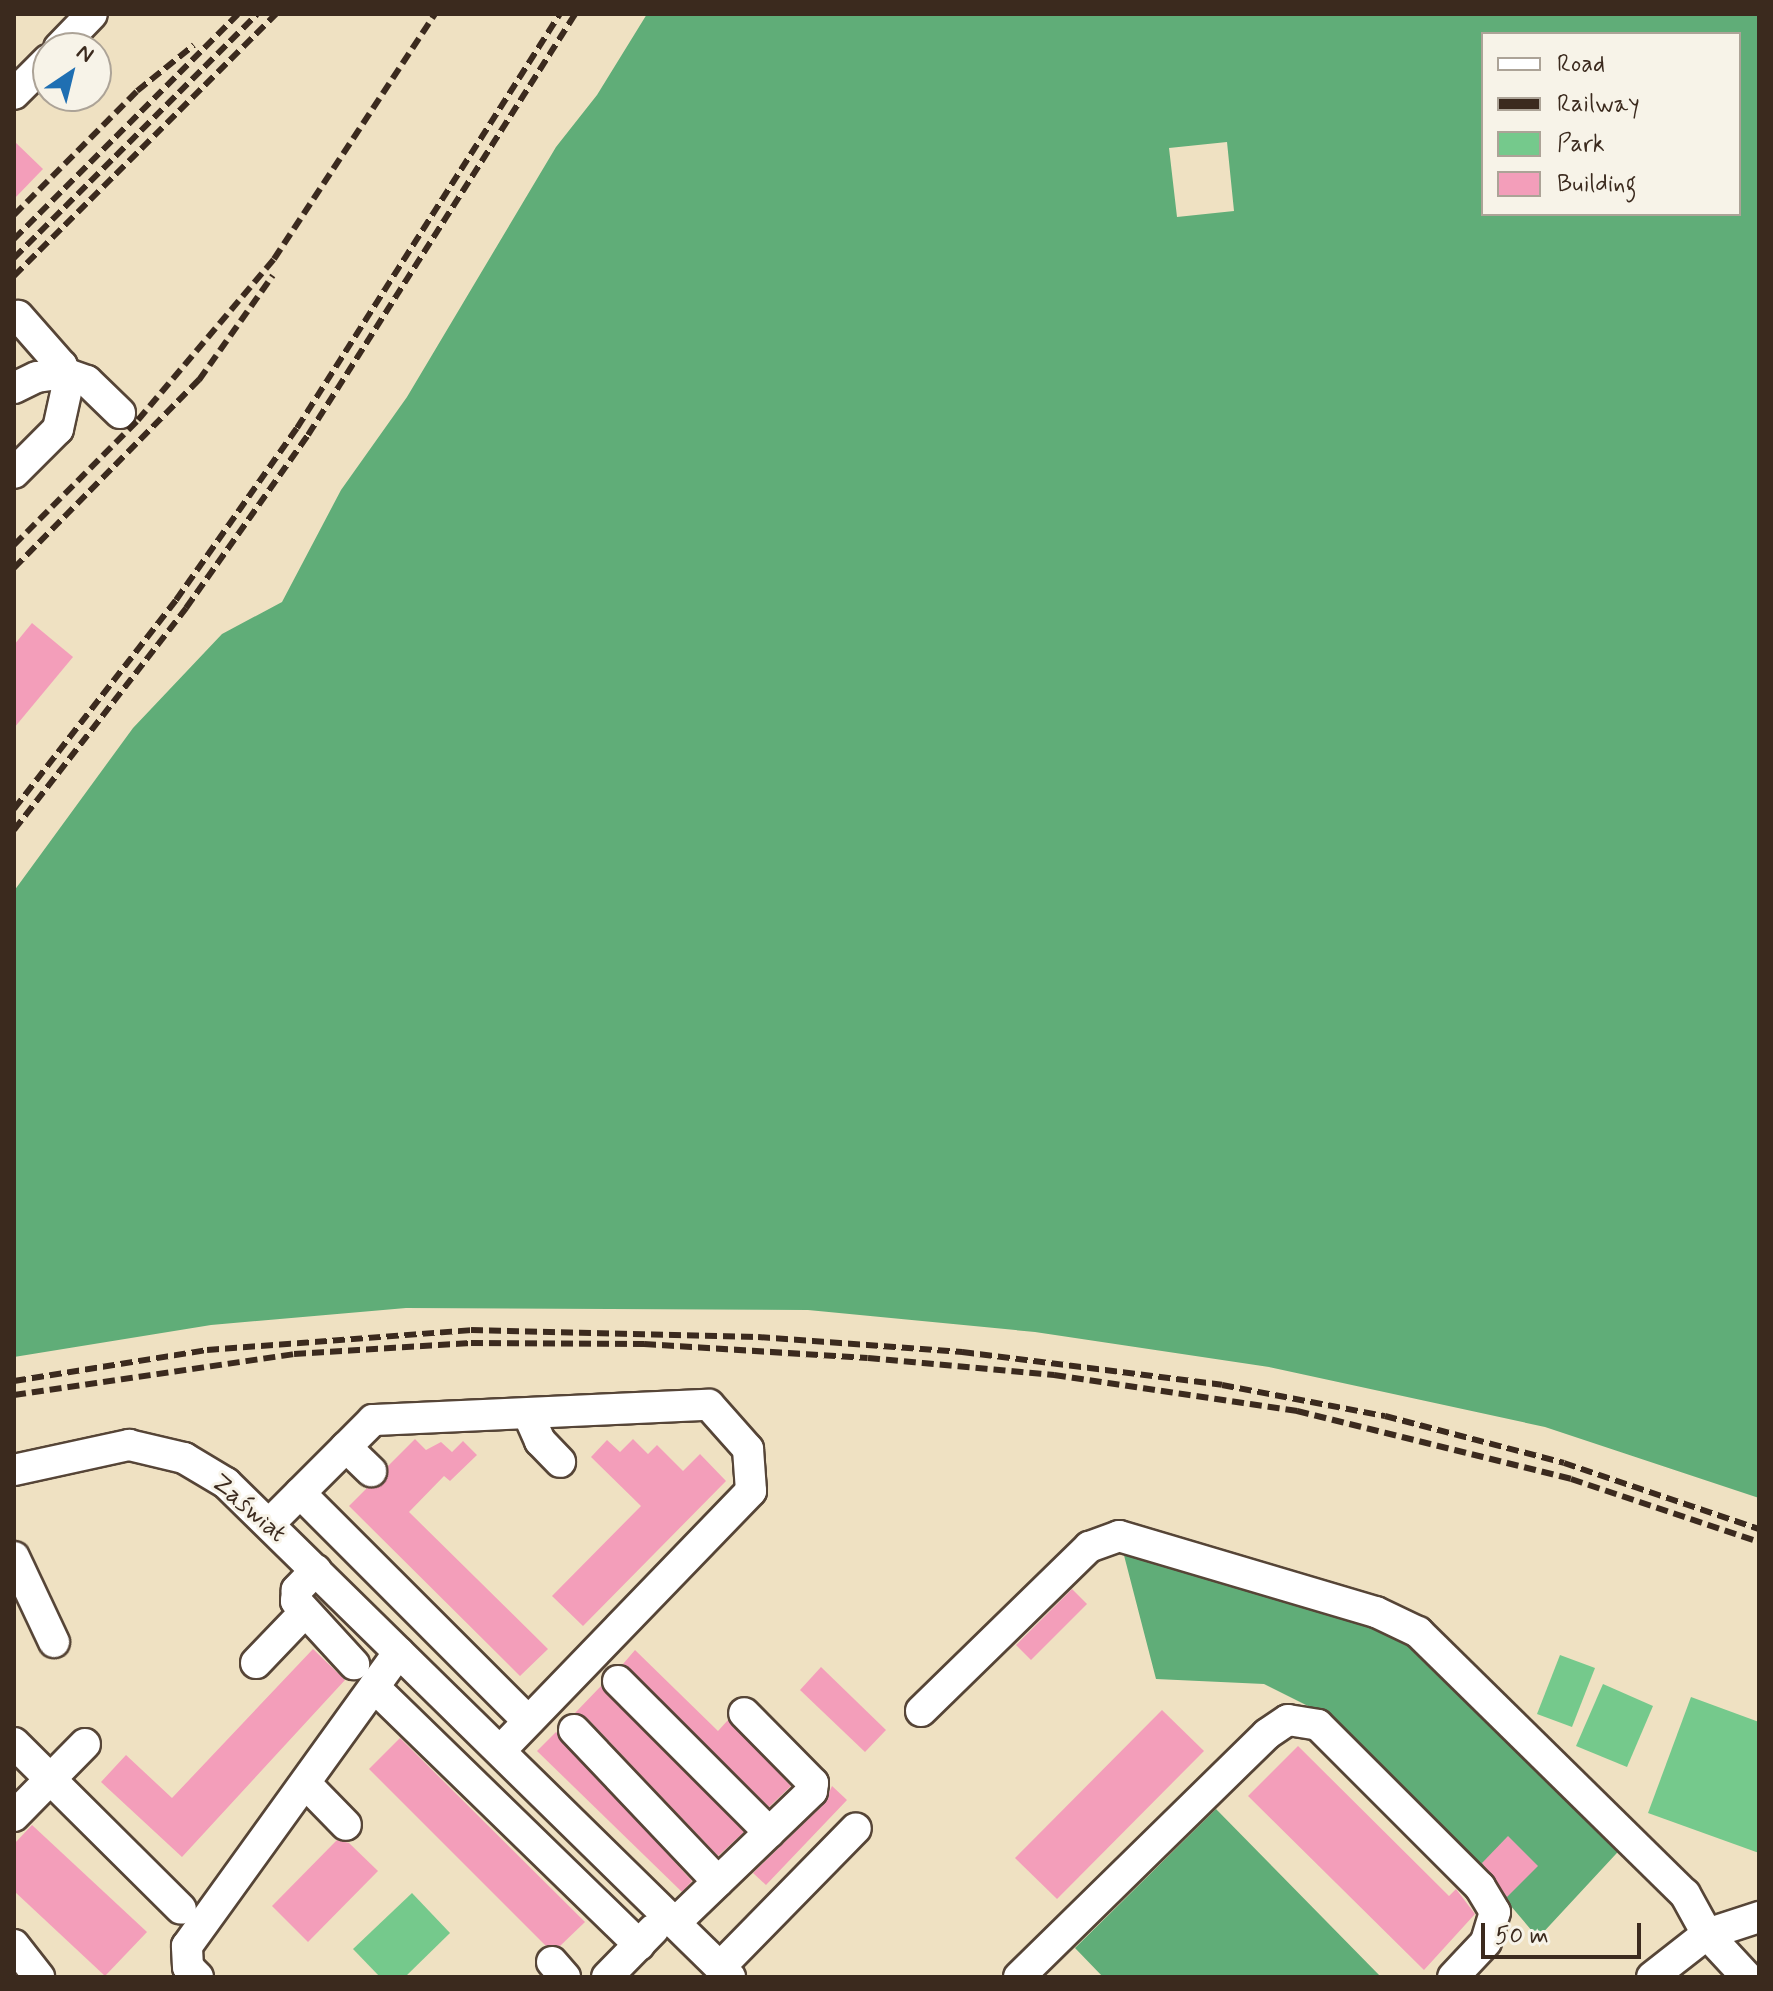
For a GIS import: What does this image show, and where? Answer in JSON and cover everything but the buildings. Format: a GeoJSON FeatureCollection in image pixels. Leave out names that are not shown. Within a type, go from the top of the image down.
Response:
{"type":"FeatureCollection","features":[{"type":"Feature","properties":{"kind":"street"},"geometry":{"type":"LineString","coordinates":[[75,32],[92,14]]}},
{"type":"Feature","properties":{"kind":"street"},"geometry":{"type":"LineString","coordinates":[[14,94],[32,76]]}},
{"type":"Feature","properties":{"kind":"street"},"geometry":{"type":"LineString","coordinates":[[14,473],[58,429],[67,388],[64,373],[18,316]]}},
{"type":"Feature","properties":{"kind":"street"},"geometry":{"type":"LineString","coordinates":[[14,388],[37,377],[64,373],[87,381],[120,413]]}},
{"type":"Feature","properties":{"kind":"street"},"geometry":{"type":"LineString","coordinates":[[269,1524],[373,1420],[709,1405],[748,1449],[751,1491],[500,1751]]}},
{"type":"Feature","properties":{"kind":"street"},"geometry":{"type":"LineString","coordinates":[[528,1414],[540,1441],[560,1462]]}},
{"type":"Feature","properties":{"kind":"street","name":"Zaświat"},"geometry":{"type":"LineString","coordinates":[[14,1470],[129,1445],[158,1450],[226,1483],[725,1972]]}},
{"type":"Feature","properties":{"kind":"street"},"geometry":{"type":"LineString","coordinates":[[346,1447],[371,1471]]}},
{"type":"Feature","properties":{"kind":"street"},"geometry":{"type":"LineString","coordinates":[[300,1493],[528,1721]]}},
{"type":"Feature","properties":{"kind":"street"},"geometry":{"type":"LineString","coordinates":[[921,1711],[1089,1547],[1119,1536],[1376,1612],[1418,1632],[1685,1894],[1707,1934],[1747,1977]]}},
{"type":"Feature","properties":{"kind":"street"},"geometry":{"type":"LineString","coordinates":[[14,1557],[54,1642]]}},
{"type":"Feature","properties":{"kind":"street"},"geometry":{"type":"LineString","coordinates":[[316,1570],[297,1590],[303,1614],[354,1664]]}},
{"type":"Feature","properties":{"kind":"street"},"geometry":{"type":"LineString","coordinates":[[256,1663],[303,1614]]}},
{"type":"Feature","properties":{"kind":"street"},"geometry":{"type":"LineString","coordinates":[[184,1974],[187,1946],[399,1652]]}},
{"type":"Feature","properties":{"kind":"street"},"geometry":{"type":"LineString","coordinates":[[618,1681],[769,1832]]}},
{"type":"Feature","properties":{"kind":"street"},"geometry":{"type":"LineString","coordinates":[[374,1687],[639,1945]]}},
{"type":"Feature","properties":{"kind":"street"},"geometry":{"type":"LineString","coordinates":[[607,1977],[639,1945],[718,1882],[812,1791],[813,1783],[744,1713]]}},
{"type":"Feature","properties":{"kind":"street"},"geometry":{"type":"LineString","coordinates":[[1019,1977],[1267,1734],[1288,1720],[1318,1725],[1480,1887],[1495,1912],[1486,1942],[1453,1977]]}},
{"type":"Feature","properties":{"kind":"street"},"geometry":{"type":"LineString","coordinates":[[574,1730],[718,1882]]}},
{"type":"Feature","properties":{"kind":"street"},"geometry":{"type":"LineString","coordinates":[[14,1743],[181,1909]]}},
{"type":"Feature","properties":{"kind":"street"},"geometry":{"type":"LineString","coordinates":[[14,1816],[85,1744]]}},
{"type":"Feature","properties":{"kind":"street"},"geometry":{"type":"LineString","coordinates":[[306,1784],[346,1825]]}},
{"type":"Feature","properties":{"kind":"street"},"geometry":{"type":"LineString","coordinates":[[725,1972],[856,1828]]}},
{"type":"Feature","properties":{"kind":"street"},"geometry":{"type":"LineString","coordinates":[[1652,1977],[1707,1934],[1758,1914]]}},
{"type":"Feature","properties":{"kind":"street"},"geometry":{"type":"LineString","coordinates":[[14,1945],[39,1977]]}},
{"type":"Feature","properties":{"kind":"green space"},"geometry":{"type":"Polygon","coordinates":[[[647,14],[1759,14],[1759,1498],[1545,1427],[1269,1367],[1035,1332],[808,1310],[406,1308],[211,1325],[14,1357],[14,891],[133,728],[222,634],[282,602],[341,490],[407,397],[556,147],[597,95],[647,14]],[[1227,142],[1169,148],[1177,217],[1234,211],[1227,142]]]}},
{"type":"Feature","properties":{"kind":"green space"},"geometry":{"type":"Polygon","coordinates":[[[1119,1536],[1376,1612],[1628,1841],[1538,1938],[1493,1885],[1328,1716],[1264,1684],[1156,1679],[1119,1536]]]}},
{"type":"Feature","properties":{"kind":"green space"},"geometry":{"type":"Polygon","coordinates":[[[1560,1655],[1595,1668],[1572,1727],[1537,1714],[1560,1655]]]}},
{"type":"Feature","properties":{"kind":"green space"},"geometry":{"type":"Polygon","coordinates":[[[1603,1684],[1653,1706],[1627,1767],[1576,1746],[1603,1684]]]}},
{"type":"Feature","properties":{"kind":"green space"},"geometry":{"type":"Polygon","coordinates":[[[1691,1697],[1759,1722],[1759,1853],[1648,1813],[1691,1697]]]}},
{"type":"Feature","properties":{"kind":"green space"},"geometry":{"type":"Polygon","coordinates":[[[1216,1809],[1381,1977],[1103,1977],[1075,1948],[1216,1809]]]}},
{"type":"Feature","properties":{"kind":"green space"},"geometry":{"type":"Polygon","coordinates":[[[412,1893],[450,1933],[405,1977],[380,1977],[353,1949],[412,1893]]]}},
{"type":"Feature","properties":{"kind":"railway"},"geometry":{"type":"LineString","coordinates":[[14,239],[238,14]]}},
{"type":"Feature","properties":{"kind":"railway"},"geometry":{"type":"LineString","coordinates":[[14,258],[257,14]]}},
{"type":"Feature","properties":{"kind":"railway"},"geometry":{"type":"LineString","coordinates":[[14,276],[276,14]]}},
{"type":"Feature","properties":{"kind":"railway"},"geometry":{"type":"LineString","coordinates":[[14,545],[138,420],[274,259],[435,14]]}},
{"type":"Feature","properties":{"kind":"railway"},"geometry":{"type":"LineString","coordinates":[[14,809],[176,600],[297,428],[560,14]]}},
{"type":"Feature","properties":{"kind":"railway"},"geometry":{"type":"LineString","coordinates":[[14,830],[186,608],[308,435],[575,14]]}},
{"type":"Feature","properties":{"kind":"railway"},"geometry":{"type":"LineString","coordinates":[[14,215],[137,91],[194,45]]}},
{"type":"Feature","properties":{"kind":"railway"},"geometry":{"type":"LineString","coordinates":[[14,568],[199,380],[273,275]]}},
{"type":"Feature","properties":{"kind":"railway"},"geometry":{"type":"LineString","coordinates":[[14,1381],[207,1350],[471,1330],[758,1337],[962,1352],[1222,1385],[1385,1416],[1564,1463],[1759,1529]]}},
{"type":"Feature","properties":{"kind":"railway"},"geometry":{"type":"LineString","coordinates":[[14,1395],[294,1354],[471,1343],[644,1344],[868,1358],[1054,1375],[1297,1411],[1571,1479],[1759,1542]]}}]}
